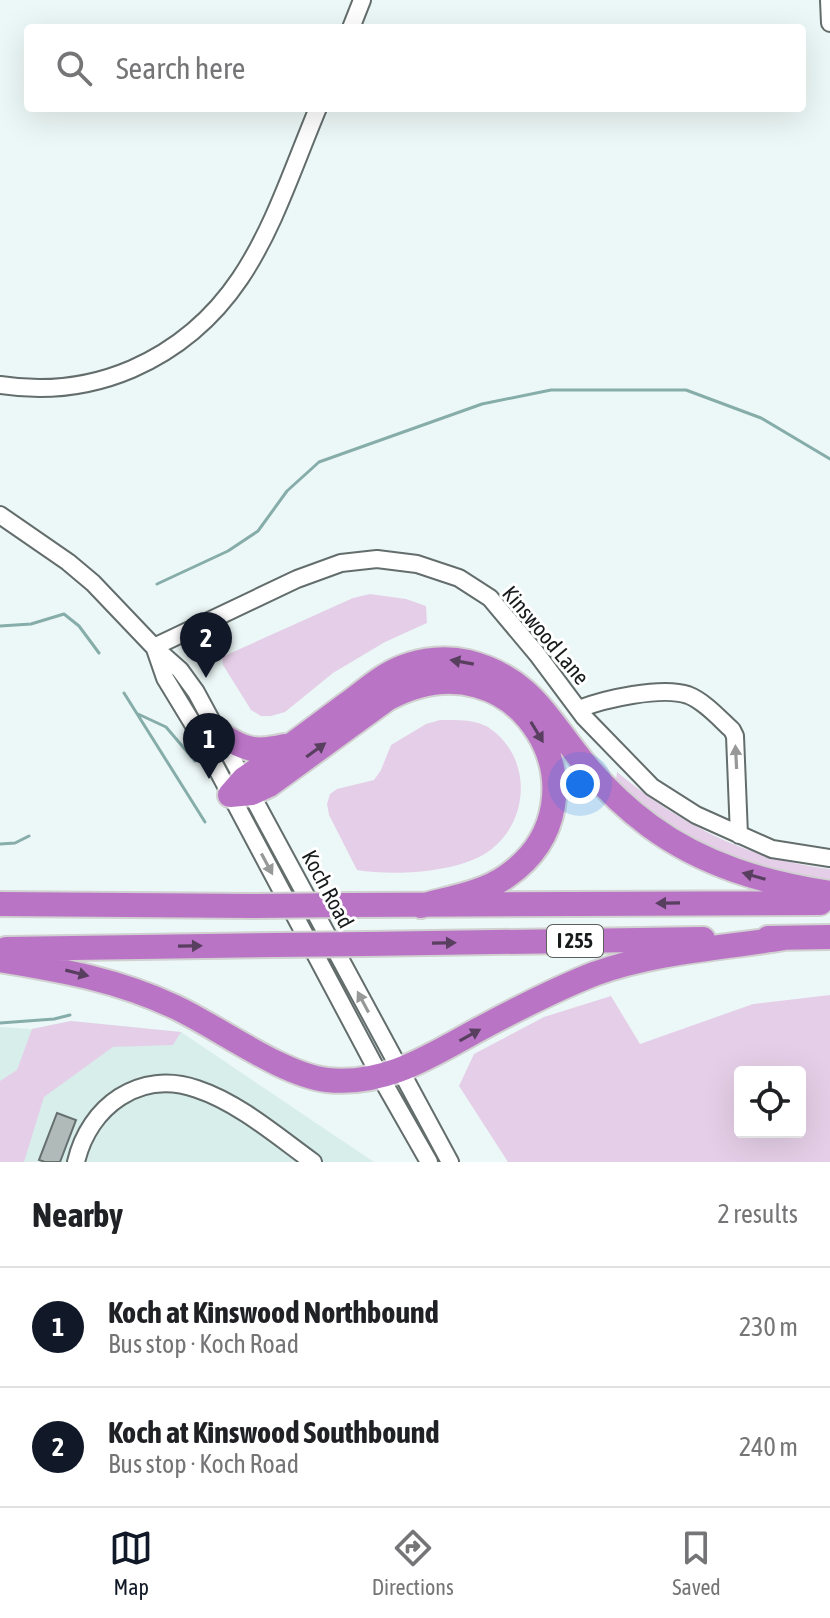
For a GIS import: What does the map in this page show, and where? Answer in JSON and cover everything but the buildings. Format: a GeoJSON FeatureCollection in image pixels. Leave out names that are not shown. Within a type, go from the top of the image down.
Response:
{"type":"FeatureCollection","features":[{"type":"Feature","properties":{"kind":"highway"},"geometry":{"type":"LineString","coordinates":[[242,789],[291,745],[388,674],[404,666],[443,659],[479,665],[510,678],[527,691],[611,793],[668,838],[732,870],[830,893]]}},
{"type":"Feature","properties":{"kind":"highway"},"geometry":{"type":"LineString","coordinates":[[242,789],[269,785],[405,689],[420,684],[457,681],[475,684],[507,699],[531,723],[547,751],[552,768],[554,800],[545,831],[530,856],[507,876],[477,891],[421,906]]}},
{"type":"Feature","properties":{"kind":"highway"},"geometry":{"type":"LineString","coordinates":[[220,734],[252,750],[265,751],[291,745]]}},
{"type":"Feature","properties":{"kind":"highway","name":"I 255"},"geometry":{"type":"LineString","coordinates":[[0,904],[421,906],[830,903]]}},
{"type":"Feature","properties":{"kind":"highway","name":"I 255"},"geometry":{"type":"LineString","coordinates":[[0,949],[830,937]]}},
{"type":"Feature","properties":{"kind":"highway"},"geometry":{"type":"LineString","coordinates":[[0,960],[76,972],[139,992],[197,1018],[270,1059],[310,1077],[339,1081],[390,1073],[428,1058],[536,1000],[598,973],[650,960],[785,938]]}},
{"type":"Feature","properties":{"kind":"street"},"geometry":{"type":"LineString","coordinates":[[353,24],[362,0]]}},
{"type":"Feature","properties":{"kind":"street"},"geometry":{"type":"LineString","coordinates":[[829,0],[830,23]]}},
{"type":"Feature","properties":{"kind":"street"},"geometry":{"type":"LineString","coordinates":[[0,385],[54,388],[100,381],[165,353],[197,330],[225,302],[254,257],[316,112]]}},
{"type":"Feature","properties":{"kind":"street","name":"Koch Road"},"geometry":{"type":"LineString","coordinates":[[0,515],[93,583],[180,670],[220,734],[242,789],[390,1073],[429,1162]]}},
{"type":"Feature","properties":{"kind":"street","name":"Kinswood Lane"},"geometry":{"type":"LineString","coordinates":[[154,647],[297,579],[341,563],[377,559],[417,564],[459,578],[490,598],[579,709],[652,787],[696,815],[772,849],[830,858]]}},
{"type":"Feature","properties":{"kind":"street","name":"Koch Road"},"geometry":{"type":"LineString","coordinates":[[154,647],[165,678],[193,724],[242,789]]}},
{"type":"Feature","properties":{"kind":"street"},"geometry":{"type":"LineString","coordinates":[[579,709],[614,697],[667,693],[691,696],[732,730],[735,736],[739,835]]}},
{"type":"Feature","properties":{"kind":"street","name":"Koch Road"},"geometry":{"type":"LineString","coordinates":[[390,1073],[450,1162]]}},
{"type":"Feature","properties":{"kind":"street"},"geometry":{"type":"LineString","coordinates":[[76,1162],[101,1110],[117,1096],[156,1084],[196,1088],[228,1104],[313,1162]]}},
{"type":"Feature","properties":{"kind":"shaded area"},"geometry":{"type":"Polygon","coordinates":[[[370,594],[406,599],[426,606],[427,623],[385,642],[333,673],[285,712],[261,716],[251,710],[223,665],[222,657],[353,598],[370,594]]]}},
{"type":"Feature","properties":{"kind":"shaded area"},"geometry":{"type":"Polygon","coordinates":[[[440,720],[483,724],[503,740],[514,756],[521,792],[510,828],[499,843],[483,855],[455,866],[404,873],[357,870],[329,815],[327,804],[330,794],[337,789],[374,780],[391,745],[426,724],[440,720]]]}},
{"type":"Feature","properties":{"kind":"shaded area"},"geometry":{"type":"Polygon","coordinates":[[[617,772],[666,808],[716,837],[771,857],[830,869],[830,879],[770,871],[714,850],[662,819],[638,800],[616,780],[617,772]]]}},
{"type":"Feature","properties":{"kind":"shaded area"},"geometry":{"type":"Polygon","coordinates":[[[830,995],[830,1162],[508,1162],[459,1086],[474,1054],[544,1017],[611,996],[640,1044],[753,1004],[830,995]]]}},
{"type":"Feature","properties":{"kind":"shaded area"},"geometry":{"type":"Polygon","coordinates":[[[71,1021],[181,1032],[374,1162],[0,1162],[0,1027],[32,1029],[71,1021]]]}},
{"type":"Feature","properties":{"kind":"shaded area"},"geometry":{"type":"Polygon","coordinates":[[[71,1021],[181,1032],[173,1045],[113,1047],[44,1097],[24,1162],[0,1162],[0,1081],[17,1070],[32,1029],[71,1021]]]}},
{"type":"Feature","properties":{"kind":"waterway"},"geometry":{"type":"LineString","coordinates":[[157,584],[228,551],[258,531],[287,491],[319,462],[482,404],[551,390],[686,390],[761,418],[830,459]]}},
{"type":"Feature","properties":{"kind":"waterway"},"geometry":{"type":"LineString","coordinates":[[0,626],[31,624],[64,614],[79,626],[99,653]]}},
{"type":"Feature","properties":{"kind":"waterway"},"geometry":{"type":"LineString","coordinates":[[124,693],[205,822]]}},
{"type":"Feature","properties":{"kind":"waterway"},"geometry":{"type":"LineString","coordinates":[[138,714],[166,727],[195,761]]}},
{"type":"Feature","properties":{"kind":"waterway"},"geometry":{"type":"LineString","coordinates":[[0,844],[15,843],[29,836]]}},
{"type":"Feature","properties":{"kind":"waterway"},"geometry":{"type":"LineString","coordinates":[[0,1023],[70,1015]]}},
{"type":"Feature","properties":{"kind":"place","name":"Koch at Kinswood Southbound"},"geometry":{"type":"Point","coordinates":[206,678]}},
{"type":"Feature","properties":{"kind":"place","name":"Koch at Kinswood Northbound"},"geometry":{"type":"Point","coordinates":[209,779]}}]}
